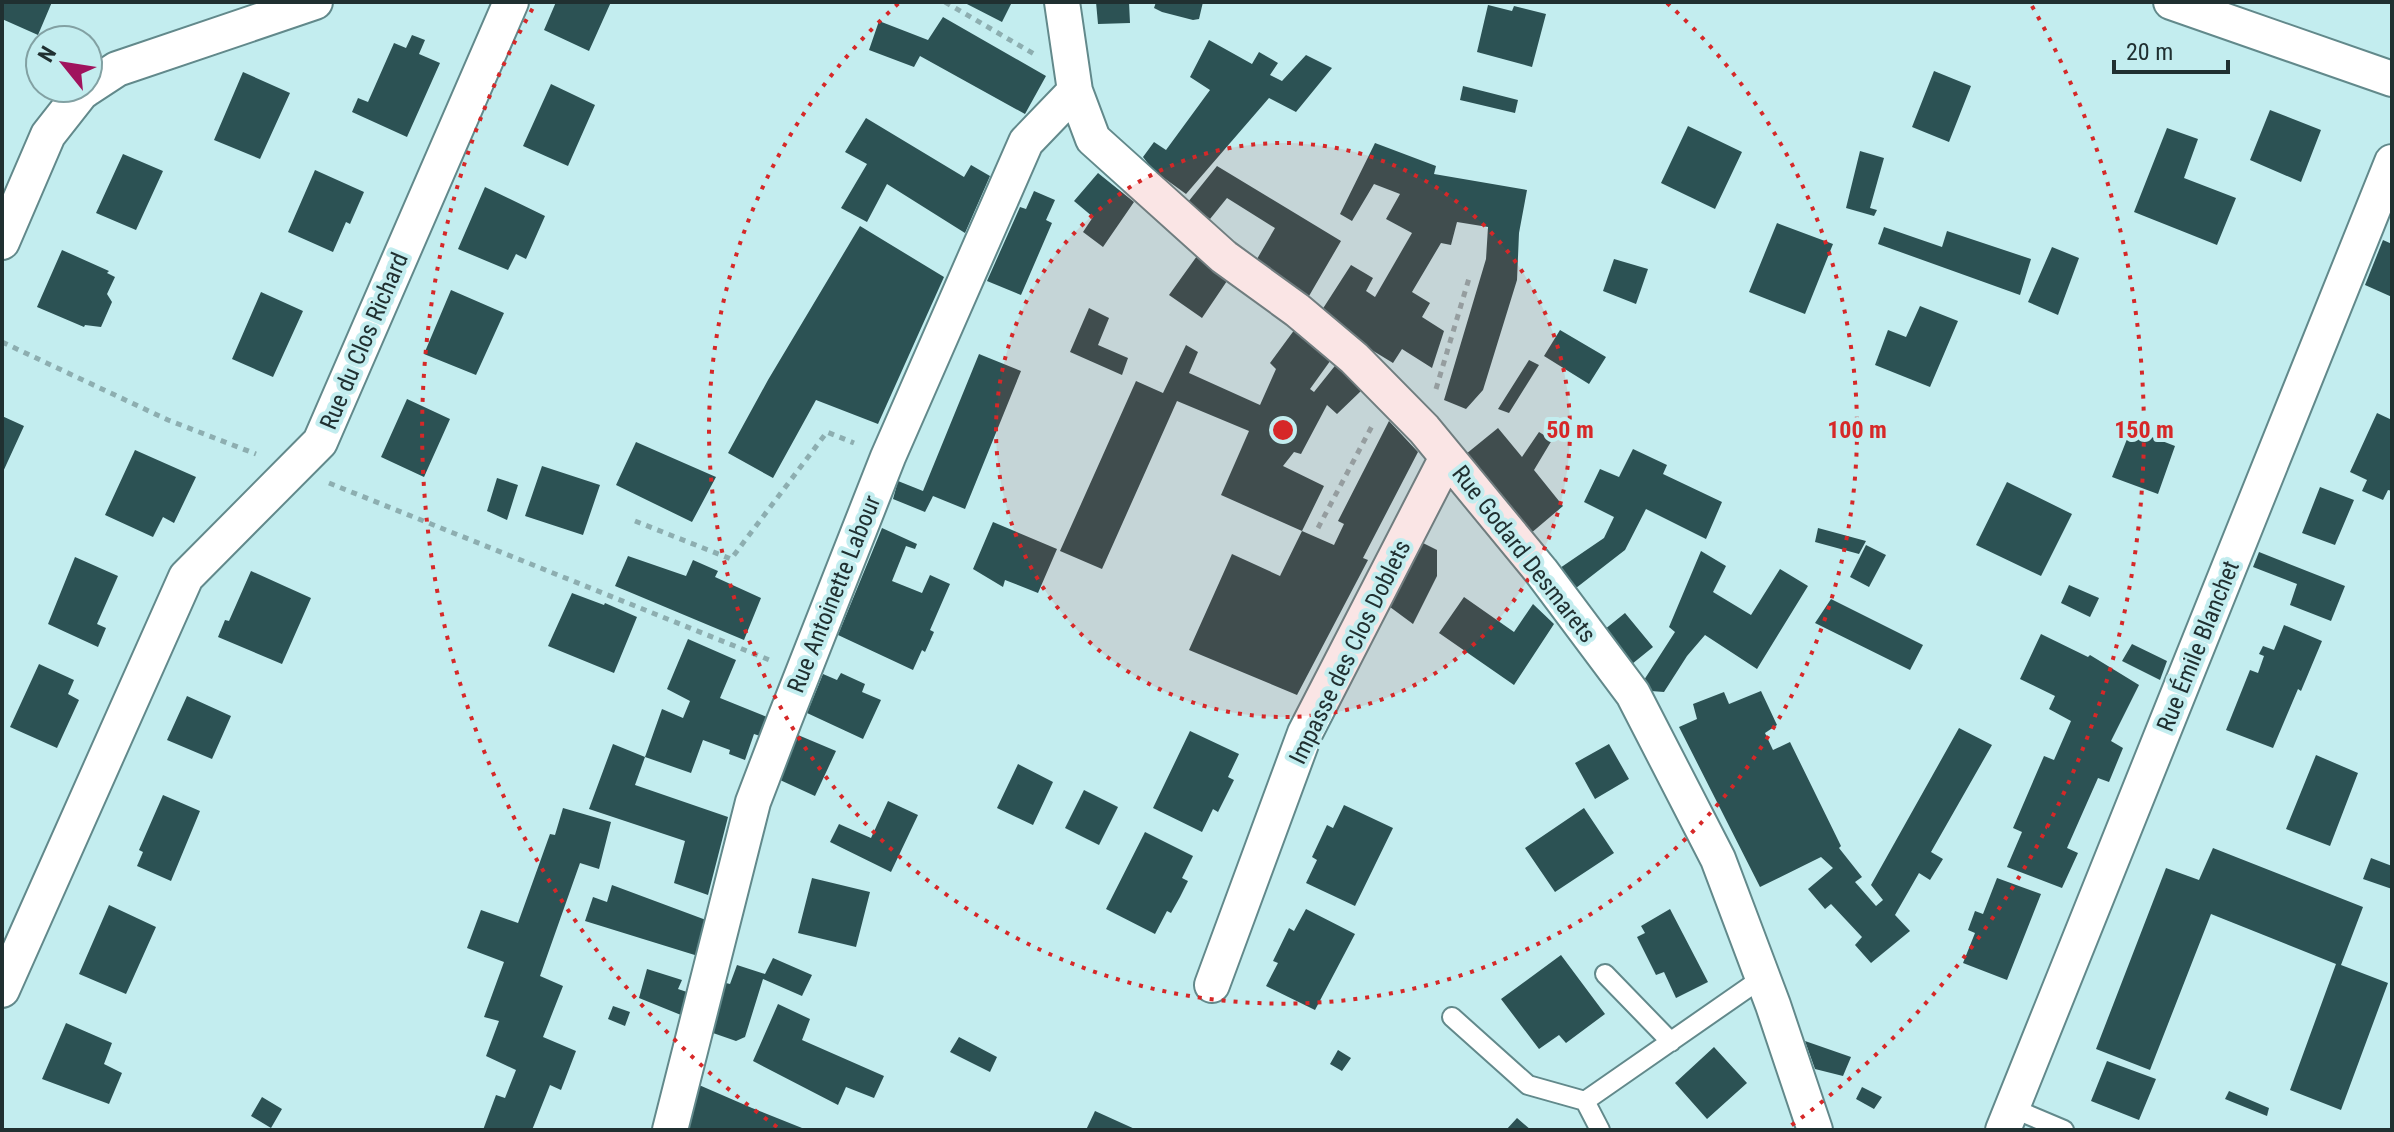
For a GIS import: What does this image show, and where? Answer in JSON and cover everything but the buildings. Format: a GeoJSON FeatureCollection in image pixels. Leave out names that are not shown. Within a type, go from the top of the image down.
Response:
{"type":"FeatureCollection","features":[{"type":"Feature","properties":{"kind":"street"},"geometry":{"type":"LineString","coordinates":[[104,78],[117,69],[315,2]]}},
{"type":"Feature","properties":{"kind":"street","name":"Rue du Clos Richard"},"geometry":{"type":"LineString","coordinates":[[2,990],[186,577],[320,442],[511,2]]}},
{"type":"Feature","properties":{"kind":"street","name":"Rue Godard Desmarets"},"geometry":{"type":"LineString","coordinates":[[1062,2],[1073,83],[1093,139],[1224,257],[1297,310],[1354,358],[1389,393],[1424,429],[1541,571],[1633,694],[1718,859],[1815,1130]]}},
{"type":"Feature","properties":{"kind":"street"},"geometry":{"type":"LineString","coordinates":[[2171,2],[2392,79]]}},
{"type":"Feature","properties":{"kind":"street","name":"Rue Antoinette Labour"},"geometry":{"type":"LineString","coordinates":[[670,1130],[753,802],[888,457],[1026,142],[1073,83]]}},
{"type":"Feature","properties":{"kind":"street"},"geometry":{"type":"LineString","coordinates":[[2,242],[48,135],[72,104]]}},
{"type":"Feature","properties":{"kind":"street","name":"Rue Émile Blanchet"},"geometry":{"type":"LineString","coordinates":[[2008,1119],[2392,162]]}},
{"type":"Feature","properties":{"kind":"street","name":"Impasse des Clos Doblets"},"geometry":{"type":"LineString","coordinates":[[1212,985],[1305,733],[1447,457]]}},
{"type":"Feature","properties":{"kind":"lane"},"geometry":{"type":"LineString","coordinates":[[1605,974],[1671,1042]]}},
{"type":"Feature","properties":{"kind":"lane"},"geometry":{"type":"LineString","coordinates":[[1585,1101],[1762,978]]}},
{"type":"Feature","properties":{"kind":"lane"},"geometry":{"type":"LineString","coordinates":[[1452,1017],[1528,1085],[1585,1101],[1600,1130]]}},
{"type":"Feature","properties":{"kind":"lane"},"geometry":{"type":"LineString","coordinates":[[2008,1119],[2064,1130]]}},
{"type":"Feature","properties":{"kind":"path"},"geometry":{"type":"LineString","coordinates":[[945,2],[1073,83]]}},
{"type":"Feature","properties":{"kind":"path"},"geometry":{"type":"LineString","coordinates":[[1424,429],[1470,275]]}},
{"type":"Feature","properties":{"kind":"path"},"geometry":{"type":"LineString","coordinates":[[2,342],[168,420],[803,673]]}},
{"type":"Feature","properties":{"kind":"path"},"geometry":{"type":"LineString","coordinates":[[1318,528],[1389,393]]}},
{"type":"Feature","properties":{"kind":"path"},"geometry":{"type":"LineString","coordinates":[[635,521],[731,559],[827,432],[888,457]]}}]}
